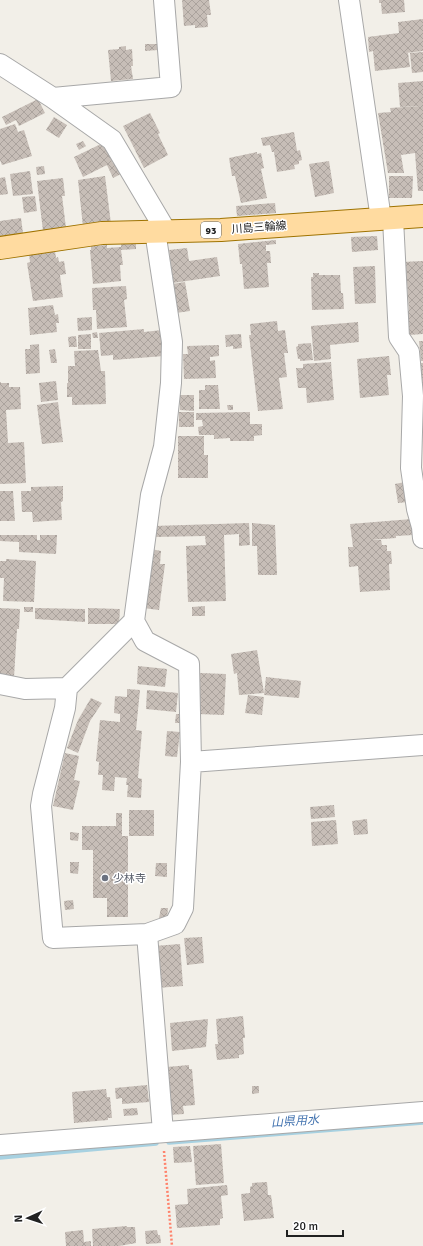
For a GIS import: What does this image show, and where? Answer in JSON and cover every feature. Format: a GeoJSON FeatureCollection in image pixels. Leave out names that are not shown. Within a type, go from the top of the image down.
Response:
{"type":"FeatureCollection","features":[{"type":"Feature","properties":{"kind":"main road","name":"川島三輪線"},"geometry":{"type":"LineString","coordinates":[[0,248],[102,233],[221,230],[423,216]]}},
{"type":"Feature","properties":{"kind":"street"},"geometry":{"type":"LineString","coordinates":[[52,98],[171,87],[164,0]]}},
{"type":"Feature","properties":{"kind":"street"},"geometry":{"type":"LineString","coordinates":[[349,0],[387,219],[399,337],[409,352],[413,396],[411,468],[423,538]]}},
{"type":"Feature","properties":{"kind":"street"},"geometry":{"type":"LineString","coordinates":[[0,64],[112,140],[160,231],[172,342],[171,383],[164,447],[151,495],[134,621],[145,642],[189,664],[191,762],[183,908],[175,924],[147,934],[53,938],[41,806],[65,708],[67,688],[134,621]]}},
{"type":"Feature","properties":{"kind":"street"},"geometry":{"type":"LineString","coordinates":[[0,684],[25,689],[67,688]]}},
{"type":"Feature","properties":{"kind":"street"},"geometry":{"type":"LineString","coordinates":[[191,762],[423,745]]}},
{"type":"Feature","properties":{"kind":"street"},"geometry":{"type":"LineString","coordinates":[[147,934],[162,1132]]}},
{"type":"Feature","properties":{"kind":"street"},"geometry":{"type":"LineString","coordinates":[[0,1145],[423,1112]]}},
{"type":"Feature","properties":{"kind":"path"},"geometry":{"type":"LineString","coordinates":[[162,1132],[172,1246]]}},
{"type":"Feature","properties":{"kind":"building"},"geometry":{"type":"Polygon","coordinates":[[[182,0],[209,0],[211,15],[207,15],[208,27],[195,28],[195,25],[184,26],[182,0]]]}},
{"type":"Feature","properties":{"kind":"building"},"geometry":{"type":"Polygon","coordinates":[[[379,0],[404,0],[405,12],[382,14],[381,3],[379,3],[379,0]]]}},
{"type":"Feature","properties":{"kind":"building"},"geometry":{"type":"Polygon","coordinates":[[[423,19],[423,51],[406,53],[408,53],[410,67],[375,71],[373,51],[369,52],[368,37],[399,33],[398,22],[423,19]]]}},
{"type":"Feature","properties":{"kind":"building"},"geometry":{"type":"Polygon","coordinates":[[[145,44],[157,44],[158,50],[145,51],[145,44]]]}},
{"type":"Feature","properties":{"kind":"building"},"geometry":{"type":"Polygon","coordinates":[[[126,46],[126,50],[132,49],[133,66],[131,66],[133,79],[111,81],[108,50],[119,49],[119,47],[126,46]]]}},
{"type":"Feature","properties":{"kind":"building"},"geometry":{"type":"Polygon","coordinates":[[[423,52],[423,72],[412,73],[410,53],[423,52]]]}},
{"type":"Feature","properties":{"kind":"building"},"geometry":{"type":"Polygon","coordinates":[[[423,81],[423,191],[418,191],[415,153],[401,155],[404,173],[388,173],[378,113],[391,112],[390,108],[421,106],[400,107],[398,83],[423,81]]]}},
{"type":"Feature","properties":{"kind":"building"},"geometry":{"type":"Polygon","coordinates":[[[38,99],[45,113],[19,126],[16,120],[6,125],[2,117],[38,99]]]}},
{"type":"Feature","properties":{"kind":"building"},"geometry":{"type":"Polygon","coordinates":[[[150,113],[160,133],[158,134],[168,155],[144,168],[123,126],[150,113]]]}},
{"type":"Feature","properties":{"kind":"building"},"geometry":{"type":"Polygon","coordinates":[[[54,117],[67,125],[59,138],[46,130],[54,117]]]}},
{"type":"Feature","properties":{"kind":"building"},"geometry":{"type":"Polygon","coordinates":[[[15,124],[18,132],[24,130],[32,156],[2,165],[0,160],[0,129],[15,124]]]}},
{"type":"Feature","properties":{"kind":"building"},"geometry":{"type":"Polygon","coordinates":[[[294,132],[297,151],[300,150],[302,160],[299,161],[299,164],[294,165],[295,169],[277,172],[274,152],[272,152],[270,145],[263,146],[261,138],[294,132]]]}},
{"type":"Feature","properties":{"kind":"building"},"geometry":{"type":"Polygon","coordinates":[[[83,141],[86,146],[79,150],[76,144],[83,141]]]}},
{"type":"Feature","properties":{"kind":"building"},"geometry":{"type":"Polygon","coordinates":[[[103,143],[113,163],[116,162],[121,174],[113,178],[107,165],[83,177],[74,157],[103,143]]]}},
{"type":"Feature","properties":{"kind":"building"},"geometry":{"type":"Polygon","coordinates":[[[257,152],[257,154],[261,153],[264,168],[261,169],[267,198],[241,203],[235,176],[232,176],[229,158],[257,152]]]}},
{"type":"Feature","properties":{"kind":"building"},"geometry":{"type":"Polygon","coordinates":[[[329,161],[334,193],[315,197],[309,164],[329,161]]]}},
{"type":"Feature","properties":{"kind":"building"},"geometry":{"type":"Polygon","coordinates":[[[44,166],[45,174],[37,175],[36,167],[44,166]]]}},
{"type":"Feature","properties":{"kind":"building"},"geometry":{"type":"Polygon","coordinates":[[[30,171],[33,194],[13,196],[10,174],[30,171]]]}},
{"type":"Feature","properties":{"kind":"building"},"geometry":{"type":"Polygon","coordinates":[[[105,176],[111,224],[83,227],[78,180],[105,176]]]}},
{"type":"Feature","properties":{"kind":"building"},"geometry":{"type":"Polygon","coordinates":[[[389,176],[413,176],[412,198],[389,198],[389,176]]]}},
{"type":"Feature","properties":{"kind":"building"},"geometry":{"type":"Polygon","coordinates":[[[5,177],[8,194],[0,195],[0,178],[5,177]]]}},
{"type":"Feature","properties":{"kind":"building"},"geometry":{"type":"Polygon","coordinates":[[[63,178],[65,196],[62,196],[66,228],[43,231],[37,181],[63,178]]]}},
{"type":"Feature","properties":{"kind":"building"},"geometry":{"type":"Polygon","coordinates":[[[35,196],[37,211],[24,213],[22,197],[35,196]]]}},
{"type":"Feature","properties":{"kind":"building"},"geometry":{"type":"Polygon","coordinates":[[[275,203],[276,213],[237,216],[236,206],[275,203]]]}},
{"type":"Feature","properties":{"kind":"building"},"geometry":{"type":"Polygon","coordinates":[[[21,218],[23,233],[0,236],[0,221],[21,218]]]}},
{"type":"Feature","properties":{"kind":"building"},"geometry":{"type":"Polygon","coordinates":[[[377,236],[378,250],[352,252],[351,237],[377,236]]]}},
{"type":"Feature","properties":{"kind":"building"},"geometry":{"type":"Polygon","coordinates":[[[276,240],[276,244],[266,245],[266,251],[270,251],[271,263],[267,263],[269,287],[244,289],[242,264],[240,264],[238,244],[276,240]]]}},
{"type":"Feature","properties":{"kind":"building"},"geometry":{"type":"Polygon","coordinates":[[[136,243],[136,249],[121,250],[123,265],[120,265],[121,281],[93,284],[90,250],[91,246],[107,245],[107,248],[121,247],[121,244],[136,243]]]}},
{"type":"Feature","properties":{"kind":"building"},"geometry":{"type":"Polygon","coordinates":[[[187,248],[189,261],[217,257],[220,276],[173,283],[169,250],[187,248]]]}},
{"type":"Feature","properties":{"kind":"building"},"geometry":{"type":"Polygon","coordinates":[[[55,251],[56,258],[58,257],[59,262],[64,261],[66,274],[60,275],[63,297],[33,301],[27,263],[30,262],[29,254],[55,251]]]}},
{"type":"Feature","properties":{"kind":"building"},"geometry":{"type":"Polygon","coordinates":[[[423,261],[423,334],[409,335],[406,268],[403,268],[402,262],[423,261]]]}},
{"type":"Feature","properties":{"kind":"building"},"geometry":{"type":"Polygon","coordinates":[[[375,266],[376,303],[355,304],[353,267],[375,266]]]}},
{"type":"Feature","properties":{"kind":"building"},"geometry":{"type":"Polygon","coordinates":[[[313,273],[319,273],[319,275],[340,275],[344,309],[312,310],[311,277],[313,277],[313,273]]]}},
{"type":"Feature","properties":{"kind":"building"},"geometry":{"type":"Polygon","coordinates":[[[185,282],[190,311],[176,313],[172,284],[185,282]]]}},
{"type":"Feature","properties":{"kind":"building"},"geometry":{"type":"Polygon","coordinates":[[[126,286],[127,299],[124,300],[127,327],[97,329],[96,310],[93,310],[92,288],[126,286]]]}},
{"type":"Feature","properties":{"kind":"building"},"geometry":{"type":"Polygon","coordinates":[[[53,305],[55,315],[58,314],[59,323],[56,323],[57,332],[30,335],[28,308],[53,305]]]}},
{"type":"Feature","properties":{"kind":"building"},"geometry":{"type":"Polygon","coordinates":[[[92,317],[92,330],[78,331],[77,318],[92,317]]]}},
{"type":"Feature","properties":{"kind":"building"},"geometry":{"type":"Polygon","coordinates":[[[277,321],[278,331],[285,330],[288,353],[284,353],[287,377],[279,378],[283,409],[258,411],[249,335],[251,335],[250,324],[277,321]]]}},
{"type":"Feature","properties":{"kind":"building"},"geometry":{"type":"Polygon","coordinates":[[[358,322],[359,342],[330,345],[331,359],[314,361],[311,326],[358,322]]]}},
{"type":"Feature","properties":{"kind":"building"},"geometry":{"type":"Polygon","coordinates":[[[144,329],[144,332],[162,330],[164,356],[113,360],[113,355],[101,356],[99,333],[144,329]]]}},
{"type":"Feature","properties":{"kind":"building"},"geometry":{"type":"Polygon","coordinates":[[[97,332],[98,338],[93,338],[92,333],[97,332]]]}},
{"type":"Feature","properties":{"kind":"building"},"geometry":{"type":"Polygon","coordinates":[[[91,334],[91,349],[78,349],[78,335],[91,334]]]}},
{"type":"Feature","properties":{"kind":"building"},"geometry":{"type":"Polygon","coordinates":[[[241,334],[242,348],[233,349],[233,346],[226,347],[225,335],[241,334]]]}},
{"type":"Feature","properties":{"kind":"building"},"geometry":{"type":"Polygon","coordinates":[[[76,336],[77,347],[69,347],[68,337],[76,336]]]}},
{"type":"Feature","properties":{"kind":"building"},"geometry":{"type":"Polygon","coordinates":[[[419,341],[423,341],[423,361],[421,361],[419,341]]]}},
{"type":"Feature","properties":{"kind":"building"},"geometry":{"type":"Polygon","coordinates":[[[311,343],[313,360],[300,361],[300,359],[298,359],[296,347],[298,344],[311,343]]]}},
{"type":"Feature","properties":{"kind":"building"},"geometry":{"type":"Polygon","coordinates":[[[39,344],[40,373],[26,374],[25,349],[30,349],[30,345],[39,344]]]}},
{"type":"Feature","properties":{"kind":"building"},"geometry":{"type":"Polygon","coordinates":[[[219,345],[219,356],[210,357],[210,361],[215,360],[216,378],[184,379],[183,354],[188,354],[187,346],[219,345]]]}},
{"type":"Feature","properties":{"kind":"building"},"geometry":{"type":"Polygon","coordinates":[[[55,349],[57,363],[51,363],[49,350],[55,349]]]}},
{"type":"Feature","properties":{"kind":"building"},"geometry":{"type":"Polygon","coordinates":[[[98,350],[101,371],[105,371],[106,404],[72,405],[72,397],[67,397],[67,383],[68,366],[75,366],[74,351],[98,350]]]}},
{"type":"Feature","properties":{"kind":"building"},"geometry":{"type":"Polygon","coordinates":[[[389,356],[391,375],[387,375],[389,395],[360,398],[357,359],[389,356]]]}},
{"type":"Feature","properties":{"kind":"building"},"geometry":{"type":"Polygon","coordinates":[[[331,362],[334,400],[307,403],[306,388],[298,388],[296,368],[303,368],[303,364],[331,362]]]}},
{"type":"Feature","properties":{"kind":"building"},"geometry":{"type":"Polygon","coordinates":[[[419,363],[423,363],[423,411],[422,411],[419,363]]]}},
{"type":"Feature","properties":{"kind":"building"},"geometry":{"type":"Polygon","coordinates":[[[56,381],[58,400],[41,402],[39,383],[56,381]]]}},
{"type":"Feature","properties":{"kind":"building"},"geometry":{"type":"Polygon","coordinates":[[[0,382],[9,383],[9,387],[20,387],[21,409],[6,410],[8,443],[24,442],[26,483],[0,484],[0,382]]]}},
{"type":"Feature","properties":{"kind":"building"},"geometry":{"type":"Polygon","coordinates":[[[205,385],[218,385],[220,409],[199,409],[199,390],[205,390],[205,385]]]}},
{"type":"Feature","properties":{"kind":"building"},"geometry":{"type":"Polygon","coordinates":[[[180,395],[194,395],[194,411],[180,410],[180,395]]]}},
{"type":"Feature","properties":{"kind":"building"},"geometry":{"type":"Polygon","coordinates":[[[58,402],[63,442],[42,444],[37,405],[58,402]]]}},
{"type":"Feature","properties":{"kind":"building"},"geometry":{"type":"Polygon","coordinates":[[[227,405],[233,405],[233,410],[228,410],[227,405]]]}},
{"type":"Feature","properties":{"kind":"building"},"geometry":{"type":"Polygon","coordinates":[[[179,412],[194,412],[194,427],[179,427],[179,412]]]}},
{"type":"Feature","properties":{"kind":"building"},"geometry":{"type":"Polygon","coordinates":[[[250,412],[250,424],[262,424],[262,435],[254,436],[254,441],[230,441],[230,438],[214,439],[214,435],[199,435],[198,427],[203,426],[202,420],[196,420],[196,413],[250,412]]]}},
{"type":"Feature","properties":{"kind":"building"},"geometry":{"type":"Polygon","coordinates":[[[178,436],[204,436],[204,455],[208,455],[208,478],[178,478],[178,436]]]}},
{"type":"Feature","properties":{"kind":"building"},"geometry":{"type":"Polygon","coordinates":[[[405,482],[408,502],[398,503],[395,484],[405,482]]]}},
{"type":"Feature","properties":{"kind":"building"},"geometry":{"type":"Polygon","coordinates":[[[63,486],[63,501],[61,502],[62,520],[33,522],[32,512],[22,512],[21,491],[31,491],[31,487],[63,486]]]}},
{"type":"Feature","properties":{"kind":"building"},"geometry":{"type":"Polygon","coordinates":[[[0,491],[13,491],[15,521],[0,521],[0,491]]]}},
{"type":"Feature","properties":{"kind":"building"},"geometry":{"type":"Polygon","coordinates":[[[412,519],[413,535],[371,540],[381,540],[382,545],[387,545],[387,551],[391,551],[392,564],[389,564],[390,590],[360,592],[358,566],[349,567],[348,547],[353,547],[350,524],[412,519]]]}},
{"type":"Feature","properties":{"kind":"building"},"geometry":{"type":"Polygon","coordinates":[[[249,523],[250,545],[239,546],[239,534],[224,535],[226,601],[188,602],[186,546],[206,545],[205,536],[153,537],[153,526],[249,523]]]}},
{"type":"Feature","properties":{"kind":"building"},"geometry":{"type":"Polygon","coordinates":[[[252,523],[275,525],[277,575],[258,575],[257,546],[252,546],[252,523]]]}},
{"type":"Feature","properties":{"kind":"building"},"geometry":{"type":"Polygon","coordinates":[[[0,535],[37,535],[37,540],[40,540],[40,535],[57,535],[56,554],[19,552],[19,542],[0,541],[0,535]]]}},
{"type":"Feature","properties":{"kind":"building"},"geometry":{"type":"Polygon","coordinates":[[[151,549],[161,551],[160,564],[165,564],[159,610],[143,608],[151,549]]]}},
{"type":"Feature","properties":{"kind":"building"},"geometry":{"type":"Polygon","coordinates":[[[6,559],[36,561],[34,602],[3,601],[4,578],[0,578],[0,561],[6,561],[6,559]]]}},
{"type":"Feature","properties":{"kind":"building"},"geometry":{"type":"Polygon","coordinates":[[[205,606],[205,616],[192,616],[192,607],[205,606]]]}},
{"type":"Feature","properties":{"kind":"building"},"geometry":{"type":"Polygon","coordinates":[[[24,607],[33,607],[33,612],[24,612],[24,607]]]}},
{"type":"Feature","properties":{"kind":"building"},"geometry":{"type":"Polygon","coordinates":[[[0,608],[20,609],[19,629],[17,629],[14,677],[0,676],[0,608]]]}},
{"type":"Feature","properties":{"kind":"building"},"geometry":{"type":"Polygon","coordinates":[[[35,608],[85,609],[85,622],[35,619],[35,608]]]}},
{"type":"Feature","properties":{"kind":"building"},"geometry":{"type":"Polygon","coordinates":[[[88,608],[120,609],[119,624],[88,624],[88,608]]]}},
{"type":"Feature","properties":{"kind":"building"},"geometry":{"type":"Polygon","coordinates":[[[257,650],[264,693],[239,695],[237,673],[234,674],[231,654],[257,650]]]}},
{"type":"Feature","properties":{"kind":"building"},"geometry":{"type":"Polygon","coordinates":[[[138,666],[167,669],[165,687],[137,684],[138,666]]]}},
{"type":"Feature","properties":{"kind":"building"},"geometry":{"type":"Polygon","coordinates":[[[200,673],[226,674],[224,715],[198,714],[200,673]]]}},
{"type":"Feature","properties":{"kind":"building"},"geometry":{"type":"Polygon","coordinates":[[[266,677],[301,681],[299,698],[264,695],[266,677]]]}},
{"type":"Feature","properties":{"kind":"building"},"geometry":{"type":"Polygon","coordinates":[[[127,689],[140,690],[136,730],[142,731],[138,778],[142,779],[141,798],[127,797],[127,778],[115,777],[114,791],[102,790],[103,775],[98,775],[99,762],[96,761],[100,720],[120,722],[120,714],[114,713],[115,696],[127,697],[127,689]]]}},
{"type":"Feature","properties":{"kind":"building"},"geometry":{"type":"Polygon","coordinates":[[[147,690],[178,693],[176,712],[146,709],[147,690]]]}},
{"type":"Feature","properties":{"kind":"building"},"geometry":{"type":"Polygon","coordinates":[[[248,695],[264,697],[262,715],[245,713],[248,695]]]}},
{"type":"Feature","properties":{"kind":"building"},"geometry":{"type":"Polygon","coordinates":[[[91,698],[102,703],[90,721],[78,753],[67,748],[78,720],[91,698]]]}},
{"type":"Feature","properties":{"kind":"building"},"geometry":{"type":"Polygon","coordinates":[[[176,714],[182,714],[182,723],[175,723],[176,714]]]}},
{"type":"Feature","properties":{"kind":"building"},"geometry":{"type":"Polygon","coordinates":[[[167,731],[180,732],[177,757],[165,756],[167,731]]]}},
{"type":"Feature","properties":{"kind":"building"},"geometry":{"type":"Polygon","coordinates":[[[65,753],[79,756],[74,780],[80,781],[73,810],[53,806],[65,753]]]}},
{"type":"Feature","properties":{"kind":"building"},"geometry":{"type":"Polygon","coordinates":[[[334,805],[335,817],[311,819],[310,807],[334,805]]]}},
{"type":"Feature","properties":{"kind":"building"},"geometry":{"type":"Polygon","coordinates":[[[129,810],[154,810],[154,836],[129,836],[129,810]]]}},
{"type":"Feature","properties":{"kind":"building"},"geometry":{"type":"Polygon","coordinates":[[[116,813],[122,813],[122,836],[128,836],[128,917],[107,917],[107,898],[93,898],[93,850],[82,850],[82,826],[116,826],[116,813]]]}},
{"type":"Feature","properties":{"kind":"building"},"geometry":{"type":"Polygon","coordinates":[[[367,819],[368,834],[354,835],[352,821],[367,819]]]}},
{"type":"Feature","properties":{"kind":"building"},"geometry":{"type":"Polygon","coordinates":[[[336,820],[338,844],[312,846],[311,822],[336,820]]]}},
{"type":"Feature","properties":{"kind":"building"},"geometry":{"type":"Polygon","coordinates":[[[70,832],[79,833],[78,841],[70,840],[70,832]]]}},
{"type":"Feature","properties":{"kind":"building"},"geometry":{"type":"Polygon","coordinates":[[[70,862],[79,862],[78,874],[70,873],[70,862]]]}},
{"type":"Feature","properties":{"kind":"building"},"geometry":{"type":"Polygon","coordinates":[[[156,863],[167,863],[167,877],[155,876],[156,863]]]}},
{"type":"Feature","properties":{"kind":"building"},"geometry":{"type":"Polygon","coordinates":[[[73,900],[74,909],[65,910],[64,901],[73,900]]]}},
{"type":"Feature","properties":{"kind":"building"},"geometry":{"type":"Polygon","coordinates":[[[161,908],[168,908],[167,918],[159,918],[161,908]]]}},
{"type":"Feature","properties":{"kind":"building"},"geometry":{"type":"Polygon","coordinates":[[[202,937],[204,963],[187,965],[184,938],[202,937]]]}},
{"type":"Feature","properties":{"kind":"building"},"geometry":{"type":"Polygon","coordinates":[[[180,944],[183,986],[157,988],[154,946],[180,944]]]}},
{"type":"Feature","properties":{"kind":"building"},"geometry":{"type":"Polygon","coordinates":[[[243,1016],[245,1038],[243,1038],[244,1054],[239,1055],[239,1058],[217,1060],[215,1044],[218,1044],[216,1019],[243,1016]]]}},
{"type":"Feature","properties":{"kind":"building"},"geometry":{"type":"Polygon","coordinates":[[[208,1019],[206,1047],[172,1051],[170,1023],[208,1019]]]}},
{"type":"Feature","properties":{"kind":"building"},"geometry":{"type":"Polygon","coordinates":[[[189,1065],[189,1069],[192,1069],[195,1105],[183,1106],[184,1114],[168,1115],[167,1067],[189,1065]]]}},
{"type":"Feature","properties":{"kind":"building"},"geometry":{"type":"Polygon","coordinates":[[[147,1085],[149,1102],[122,1104],[122,1098],[116,1099],[115,1088],[147,1085]]]}},
{"type":"Feature","properties":{"kind":"building"},"geometry":{"type":"Polygon","coordinates":[[[252,1086],[259,1086],[259,1093],[252,1094],[252,1086]]]}},
{"type":"Feature","properties":{"kind":"building"},"geometry":{"type":"Polygon","coordinates":[[[106,1089],[107,1097],[110,1097],[112,1118],[108,1118],[108,1120],[74,1123],[72,1092],[106,1089]]]}},
{"type":"Feature","properties":{"kind":"building"},"geometry":{"type":"Polygon","coordinates":[[[137,1108],[138,1115],[124,1116],[123,1109],[137,1108]]]}},
{"type":"Feature","properties":{"kind":"building"},"geometry":{"type":"Polygon","coordinates":[[[221,1144],[224,1183],[196,1185],[193,1146],[221,1144]]]}},
{"type":"Feature","properties":{"kind":"building"},"geometry":{"type":"Polygon","coordinates":[[[190,1146],[192,1162],[174,1163],[173,1147],[190,1146]]]}},
{"type":"Feature","properties":{"kind":"building"},"geometry":{"type":"Polygon","coordinates":[[[267,1182],[268,1195],[271,1195],[274,1218],[244,1221],[241,1194],[250,1193],[252,1183],[267,1182]]]}},
{"type":"Feature","properties":{"kind":"building"},"geometry":{"type":"Polygon","coordinates":[[[227,1185],[228,1195],[221,1196],[223,1218],[220,1219],[220,1225],[177,1228],[175,1205],[188,1204],[187,1189],[227,1185]]]}},
{"type":"Feature","properties":{"kind":"building"},"geometry":{"type":"Polygon","coordinates":[[[127,1226],[135,1227],[136,1243],[119,1246],[93,1246],[92,1229],[127,1226]]]}},
{"type":"Feature","properties":{"kind":"building"},"geometry":{"type":"Polygon","coordinates":[[[83,1230],[84,1242],[91,1241],[91,1246],[66,1246],[65,1232],[83,1230]]]}},
{"type":"Feature","properties":{"kind":"building"},"geometry":{"type":"Polygon","coordinates":[[[157,1230],[158,1235],[160,1235],[161,1243],[146,1244],[145,1231],[157,1230]]]}},
{"type":"Feature","properties":{"kind":"waterway","name":"山県用水"},"geometry":{"type":"LineString","coordinates":[[169,1142],[423,1122]]}},
{"type":"Feature","properties":{"kind":"waterway","name":"山県用水"},"geometry":{"type":"LineString","coordinates":[[0,1157],[156,1143]]}},
{"type":"Feature","properties":{"kind":"place","name":"少林寺"},"geometry":{"type":"Point","coordinates":[105,878]}}]}
